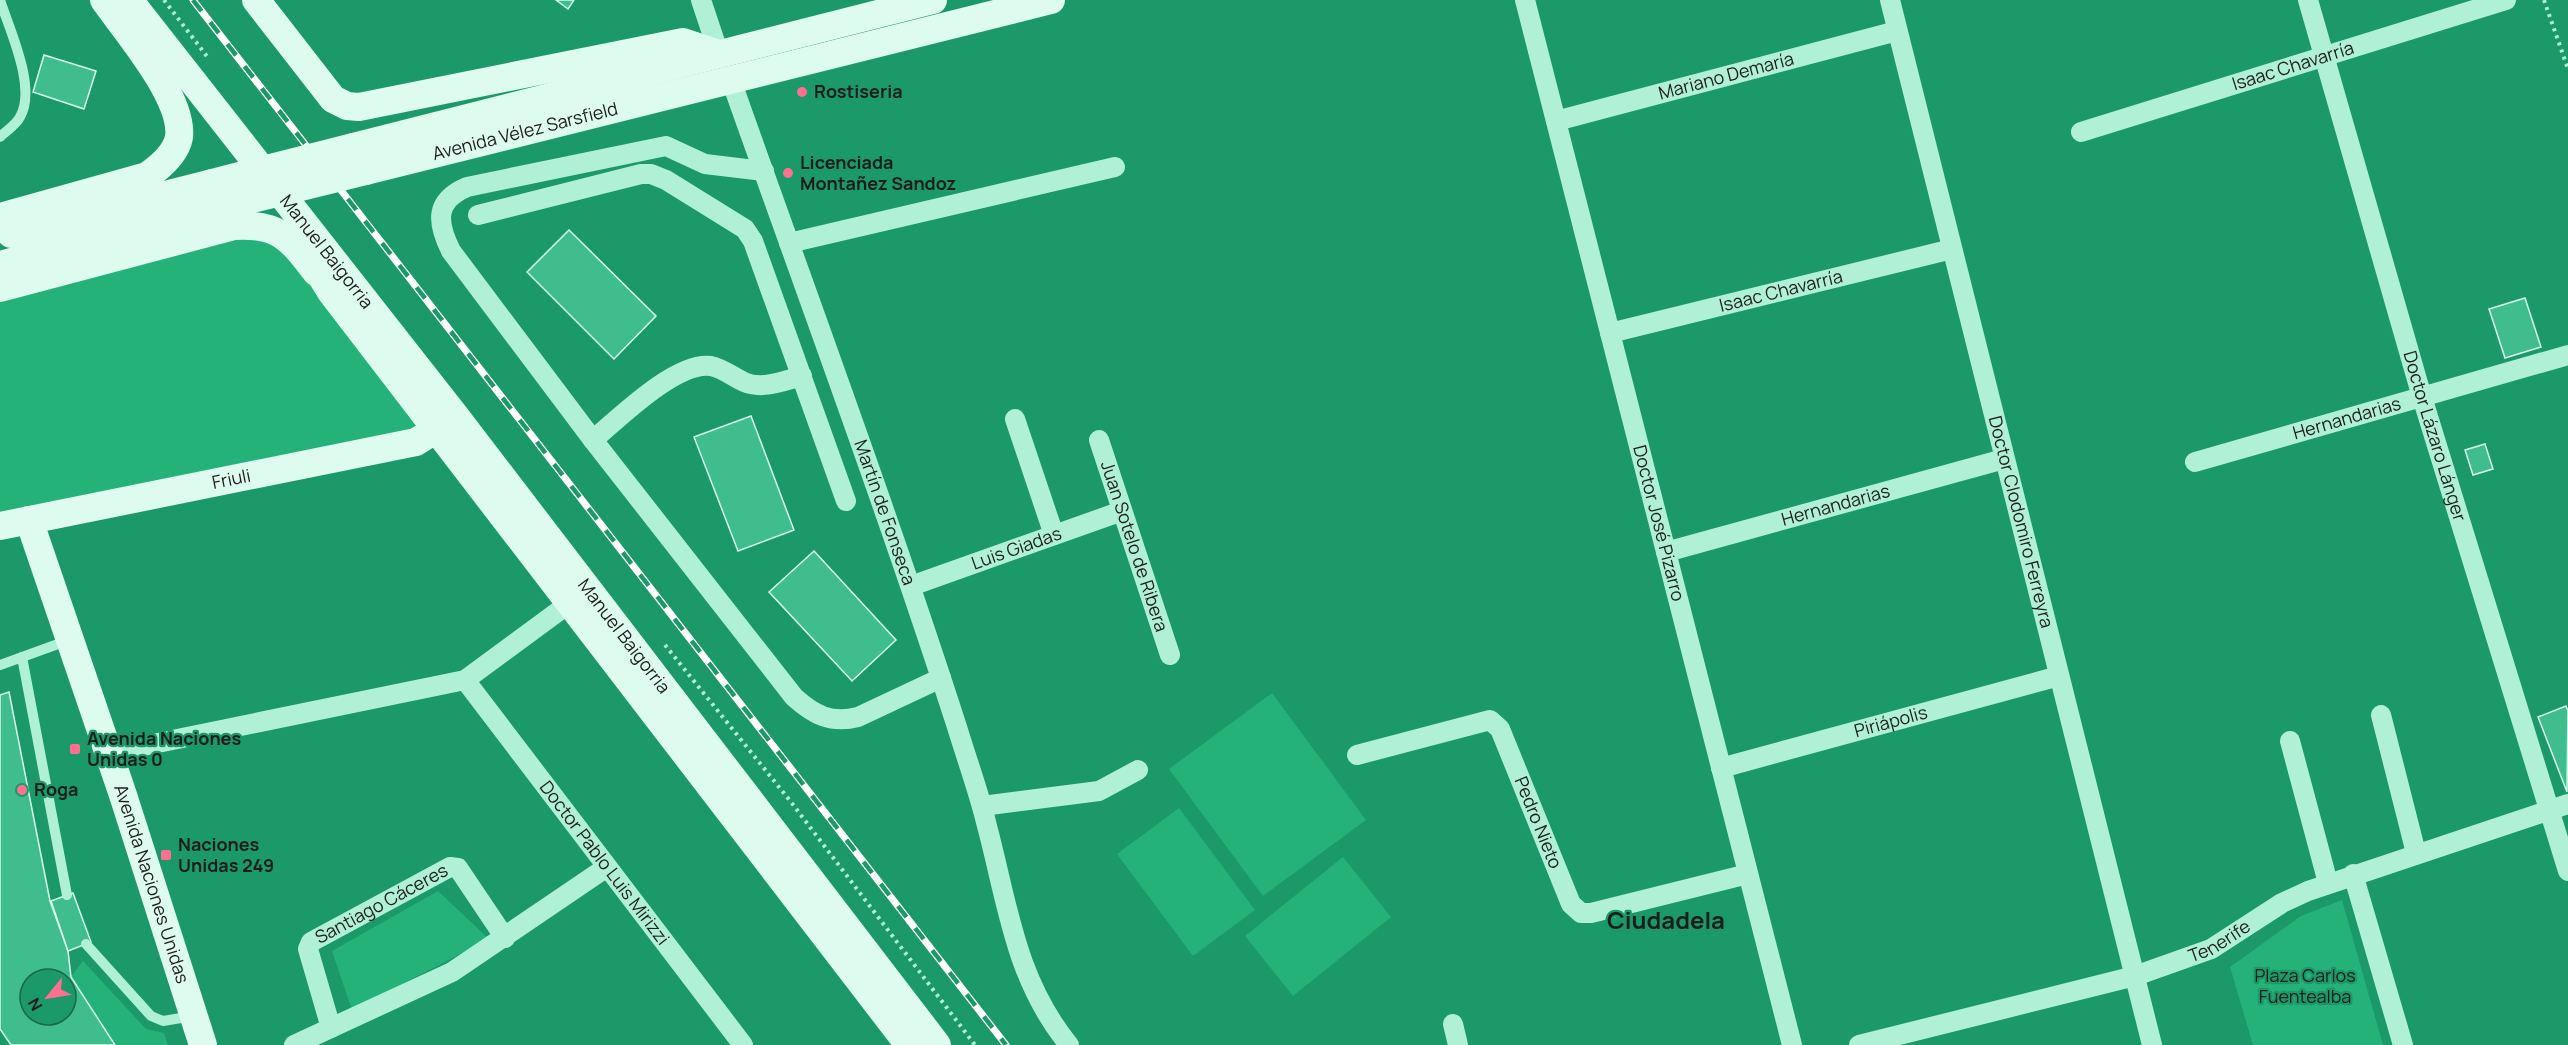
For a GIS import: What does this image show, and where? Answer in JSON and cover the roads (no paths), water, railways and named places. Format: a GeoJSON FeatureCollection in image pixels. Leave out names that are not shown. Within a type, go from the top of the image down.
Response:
{"type":"FeatureCollection","features":[{"type":"Feature","properties":{"kind":"main road"},"geometry":{"type":"LineString","coordinates":[[0,217],[147,176],[159,168],[175,147],[179,137],[170,98],[104,0]]}},
{"type":"Feature","properties":{"kind":"main road"},"geometry":{"type":"LineString","coordinates":[[129,0],[287,204]]}},
{"type":"Feature","properties":{"kind":"main road"},"geometry":{"type":"LineString","coordinates":[[256,0],[333,99],[347,106],[359,107],[683,42],[719,54]]}},
{"type":"Feature","properties":{"kind":"main road","name":"Avenida Vélez Sarsfield"},"geometry":{"type":"LineString","coordinates":[[0,237],[216,195],[359,159],[719,54],[933,0]]}},
{"type":"Feature","properties":{"kind":"main road","name":"Avenida Vélez Sarsfield"},"geometry":{"type":"LineString","coordinates":[[359,159],[731,80],[1051,0]]}},
{"type":"Feature","properties":{"kind":"main road","name":"Avenida Vélez Sarsfield"},"geometry":{"type":"LineString","coordinates":[[0,265],[216,195]]}},
{"type":"Feature","properties":{"kind":"main road","name":"Manuel Baigorria"},"geometry":{"type":"LineString","coordinates":[[287,204],[304,248],[331,292],[447,423],[937,1045]]}},
{"type":"Feature","properties":{"kind":"main road","name":"Manuel Baigorria"},"geometry":{"type":"LineString","coordinates":[[287,204],[447,423],[571,602],[909,1045]]}},
{"type":"Feature","properties":{"kind":"main road"},"geometry":{"type":"LineString","coordinates":[[0,288],[234,226],[253,225],[267,227],[290,240],[331,292]]}},
{"type":"Feature","properties":{"kind":"main road","name":"Friuli"},"geometry":{"type":"LineString","coordinates":[[0,526],[416,442],[447,423]]}},
{"type":"Feature","properties":{"kind":"main road","name":"Avenida Naciones Unidas"},"geometry":{"type":"LineString","coordinates":[[29,520],[109,753],[202,1045]]}},
{"type":"Feature","properties":{"kind":"street"},"geometry":{"type":"LineString","coordinates":[[701,0],[719,54]]}},
{"type":"Feature","properties":{"kind":"street","name":"Doctor José Pizarro"},"geometry":{"type":"LineString","coordinates":[[1525,0],[1792,1045]]}},
{"type":"Feature","properties":{"kind":"street","name":"Doctor Clodomiro Ferreyra"},"geometry":{"type":"LineString","coordinates":[[1890,0],[2152,1045]]}},
{"type":"Feature","properties":{"kind":"street","name":"Doctor Lázaro Lánger"},"geometry":{"type":"LineString","coordinates":[[2307,0],[2422,397],[2559,807],[2568,871]]}},
{"type":"Feature","properties":{"kind":"street","name":"Isaac Chavarría"},"geometry":{"type":"LineString","coordinates":[[2081,132],[2506,0]]}},
{"type":"Feature","properties":{"kind":"street","name":"Mariano Demaría"},"geometry":{"type":"LineString","coordinates":[[1556,121],[1897,31]]}},
{"type":"Feature","properties":{"kind":"street","name":"Martín de Fonseca"},"geometry":{"type":"LineString","coordinates":[[731,80],[911,586],[982,806],[1018,951],[1040,1005],[1069,1045]]}},
{"type":"Feature","properties":{"kind":"street"},"geometry":{"type":"LineString","coordinates":[[764,171],[705,164],[666,146],[467,187],[446,201],[441,210],[440,224],[451,251],[592,440],[794,697],[808,710],[834,720],[846,720],[858,717],[941,678]]}},
{"type":"Feature","properties":{"kind":"street"},"geometry":{"type":"LineString","coordinates":[[789,243],[1115,167]]}},
{"type":"Feature","properties":{"kind":"street"},"geometry":{"type":"LineString","coordinates":[[478,215],[641,174],[651,174],[666,180],[738,224],[749,235],[846,501]]}},
{"type":"Feature","properties":{"kind":"street","name":"Isaac Chavarría"},"geometry":{"type":"LineString","coordinates":[[1610,333],[1952,249]]}},
{"type":"Feature","properties":{"kind":"street","name":"Hernandarias"},"geometry":{"type":"LineString","coordinates":[[2195,462],[2568,355]]}},
{"type":"Feature","properties":{"kind":"street"},"geometry":{"type":"LineString","coordinates":[[592,440],[657,388],[700,366],[712,366],[747,383],[763,386],[802,376]]}},
{"type":"Feature","properties":{"kind":"street"},"geometry":{"type":"LineString","coordinates":[[1015,419],[1054,535]]}},
{"type":"Feature","properties":{"kind":"street","name":"Juan Sotelo de Ribera"},"geometry":{"type":"LineString","coordinates":[[1099,440],[1170,655]]}},
{"type":"Feature","properties":{"kind":"street","name":"Hernandarias"},"geometry":{"type":"LineString","coordinates":[[1666,552],[2004,459]]}},
{"type":"Feature","properties":{"kind":"street","name":"Luis Giadas"},"geometry":{"type":"LineString","coordinates":[[911,586],[1122,511]]}},
{"type":"Feature","properties":{"kind":"street"},"geometry":{"type":"LineString","coordinates":[[109,753],[465,680],[571,602]]}},
{"type":"Feature","properties":{"kind":"street","name":"Piriápolis"},"geometry":{"type":"LineString","coordinates":[[1721,768],[2059,676]]}},
{"type":"Feature","properties":{"kind":"street","name":"Doctor Pablo Luis Mirizzi"},"geometry":{"type":"LineString","coordinates":[[465,680],[743,1045]]}},
{"type":"Feature","properties":{"kind":"street"},"geometry":{"type":"LineString","coordinates":[[2381,715],[2416,853]]}},
{"type":"Feature","properties":{"kind":"street","name":"Pedro Nieto"},"geometry":{"type":"LineString","coordinates":[[1357,755],[1490,720],[1500,729],[1571,904],[1581,913],[1592,914],[1748,874]]}},
{"type":"Feature","properties":{"kind":"street"},"geometry":{"type":"LineString","coordinates":[[2290,741],[2328,883]]}},
{"type":"Feature","properties":{"kind":"street"},"geometry":{"type":"LineString","coordinates":[[982,806],[1099,791],[1138,770]]}},
{"type":"Feature","properties":{"kind":"street","name":"Tenerife"},"geometry":{"type":"LineString","coordinates":[[1859,1045],[2135,976],[2211,949],[2283,903],[2328,883],[2559,807]]}},
{"type":"Feature","properties":{"kind":"street","name":"Santiago Cáceres"},"geometry":{"type":"LineString","coordinates":[[331,1028],[308,949],[310,942],[450,867],[458,868],[505,938]]}},
{"type":"Feature","properties":{"kind":"street"},"geometry":{"type":"LineString","coordinates":[[294,1045],[428,984],[505,938],[607,867]]}},
{"type":"Feature","properties":{"kind":"street"},"geometry":{"type":"LineString","coordinates":[[2353,874],[2403,1045]]}},
{"type":"Feature","properties":{"kind":"street"},"geometry":{"type":"LineString","coordinates":[[1453,1024],[1458,1045]]}},
{"type":"Feature","properties":{"kind":"lane"},"geometry":{"type":"LineString","coordinates":[[0,0],[26,83],[26,103],[19,119],[0,137]]}},
{"type":"Feature","properties":{"kind":"lane"},"geometry":{"type":"LineString","coordinates":[[0,665],[69,640]]}},
{"type":"Feature","properties":{"kind":"lane"},"geometry":{"type":"LineString","coordinates":[[22,657],[68,894]]}},
{"type":"Feature","properties":{"kind":"lane"},"geometry":{"type":"LineString","coordinates":[[86,944],[151,1016],[163,1021],[193,1016]]}},
{"type":"Feature","properties":{"kind":"railway"},"geometry":{"type":"LineString","coordinates":[[193,0],[1006,1045]]}},
{"type":"Feature","properties":{"kind":"place","name":"Rostiseria"},"geometry":{"type":"Point","coordinates":[802,92]}},
{"type":"Feature","properties":{"kind":"place","name":"Licenciada Montañez Sandoz"},"geometry":{"type":"Point","coordinates":[788,173]}},
{"type":"Feature","properties":{"kind":"place","name":"Avenida Naciones Unidas 0"},"geometry":{"type":"Point","coordinates":[75,749]}},
{"type":"Feature","properties":{"kind":"place","name":"Roga"},"geometry":{"type":"Point","coordinates":[22,790]}},
{"type":"Feature","properties":{"kind":"place","name":"Naciones Unidas 249"},"geometry":{"type":"Point","coordinates":[166,855]}},
{"type":"Feature","properties":{"kind":"district","name":"Ciudadela"},"geometry":{"type":"Point","coordinates":[1666,921]}},
{"type":"Feature","properties":{"kind":"park label","name":"Plaza Carlos Fuentealba"},"geometry":{"type":"Point","coordinates":[2305,986]}}]}
